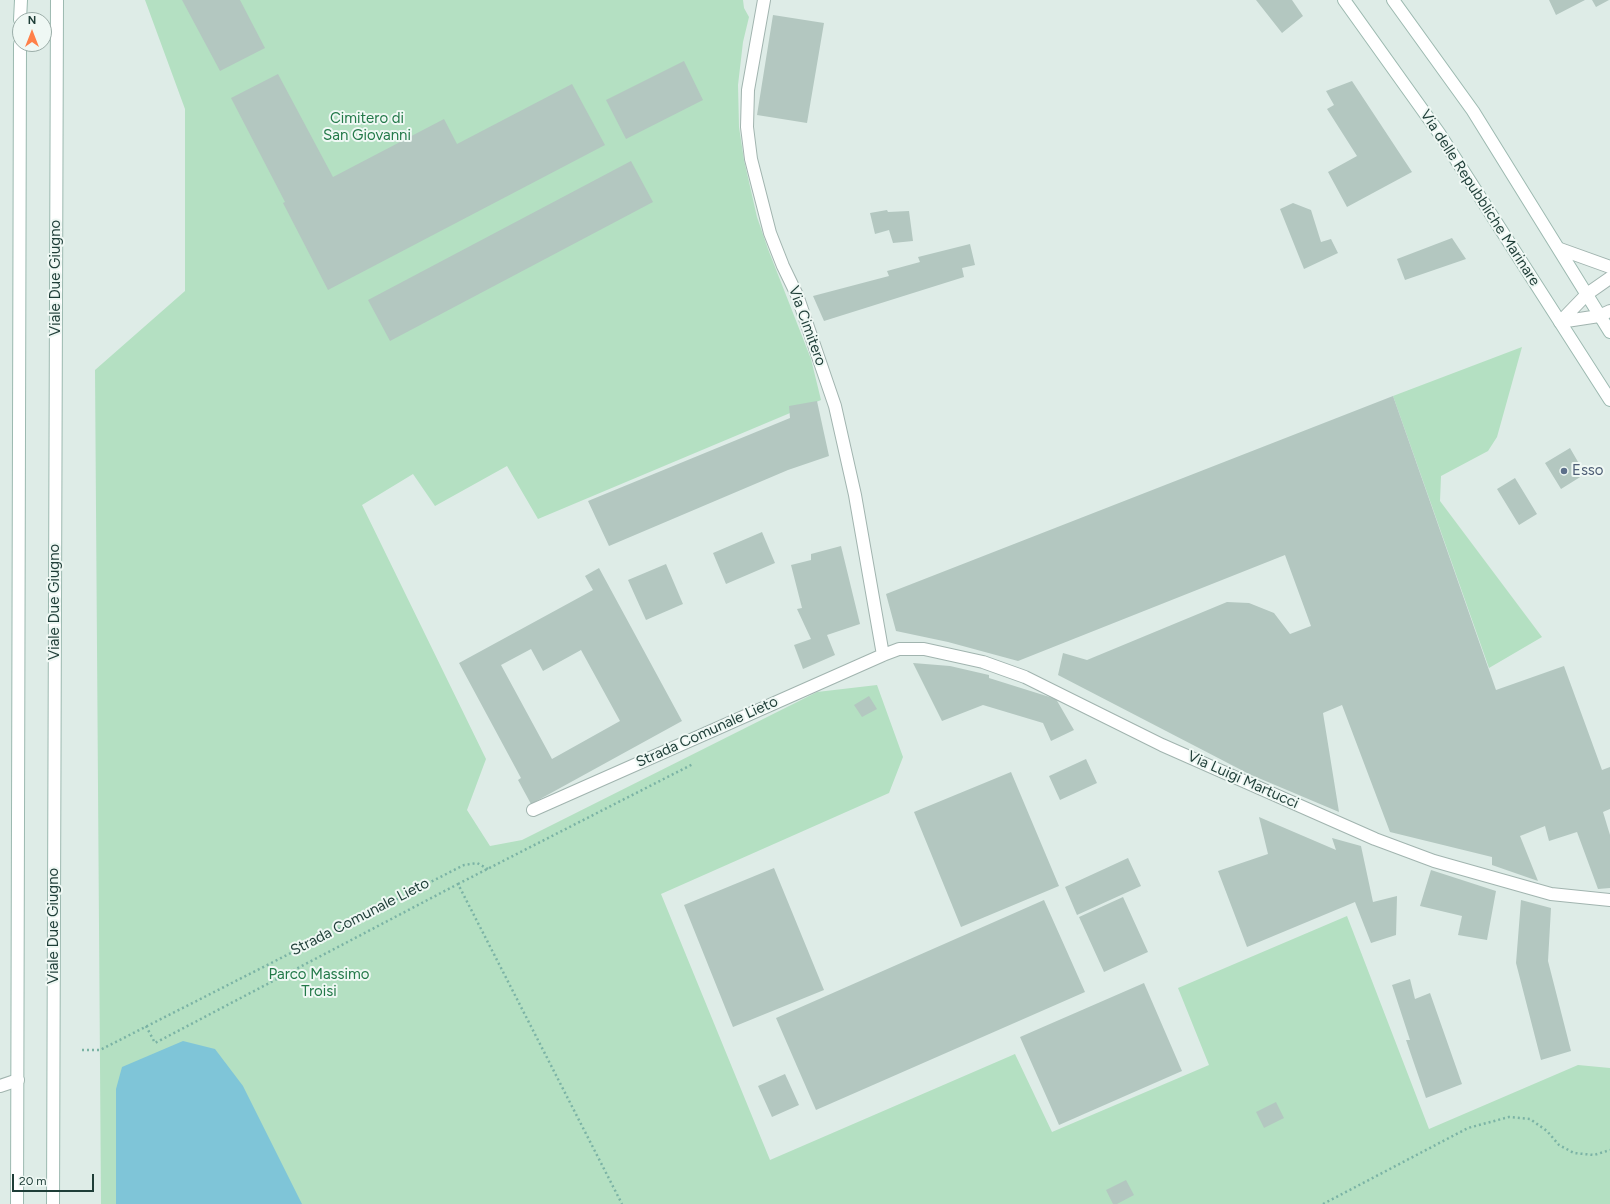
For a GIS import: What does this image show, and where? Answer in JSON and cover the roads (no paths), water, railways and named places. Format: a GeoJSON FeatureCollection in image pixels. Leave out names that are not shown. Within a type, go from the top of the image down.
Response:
{"type":"FeatureCollection","features":[{"type":"Feature","properties":{"kind":"street"},"geometry":{"type":"LineString","coordinates":[[20,0],[20,12]]}},
{"type":"Feature","properties":{"kind":"street","name":"Viale Due Giugno"},"geometry":{"type":"LineString","coordinates":[[54,1204],[56,0]]}},
{"type":"Feature","properties":{"kind":"street","name":"Via Cimitero"},"geometry":{"type":"LineString","coordinates":[[764,0],[748,90],[746,127],[751,159],[770,233],[783,266],[797,295],[835,406],[855,495],[883,654]]}},
{"type":"Feature","properties":{"kind":"street","name":"Via delle Repubbliche Marinare"},"geometry":{"type":"LineString","coordinates":[[1344,0],[1439,133],[1610,400]]}},
{"type":"Feature","properties":{"kind":"street"},"geometry":{"type":"LineString","coordinates":[[1393,0],[1473,111],[1560,248],[1587,294],[1605,314],[1610,332]]}},
{"type":"Feature","properties":{"kind":"street"},"geometry":{"type":"LineString","coordinates":[[17,1204],[20,52]]}},
{"type":"Feature","properties":{"kind":"street"},"geometry":{"type":"LineString","coordinates":[[1560,248],[1610,267]]}},
{"type":"Feature","properties":{"kind":"street"},"geometry":{"type":"LineString","coordinates":[[1560,322],[1587,294],[1610,278]]}},
{"type":"Feature","properties":{"kind":"street"},"geometry":{"type":"LineString","coordinates":[[1560,322],[1605,314]]}},
{"type":"Feature","properties":{"kind":"street","name":"Via Luigi Martucci"},"geometry":{"type":"LineString","coordinates":[[883,654],[900,650],[924,649],[953,654],[983,662],[1025,677],[1162,745],[1375,839],[1434,861],[1551,894],[1610,900]]}},
{"type":"Feature","properties":{"kind":"street","name":"Strada Comunale Lieto"},"geometry":{"type":"LineString","coordinates":[[533,810],[883,654]]}},
{"type":"Feature","properties":{"kind":"street"},"geometry":{"type":"LineString","coordinates":[[0,1086],[18,1080]]}},
{"type":"Feature","properties":{"kind":"water"},"geometry":{"type":"Polygon","coordinates":[[[183,1041],[215,1049],[243,1086],[302,1204],[116,1204],[116,1089],[122,1067],[183,1041]]]}},
{"type":"Feature","properties":{"kind":"place","name":"Esso"},"geometry":{"type":"Point","coordinates":[1564,471]}},
{"type":"Feature","properties":{"kind":"park label","name":"Cimitero di San Giovanni"},"geometry":{"type":"Point","coordinates":[367,128]}},
{"type":"Feature","properties":{"kind":"park label","name":"Parco Massimo Troisi"},"geometry":{"type":"Point","coordinates":[319,984]}}]}
